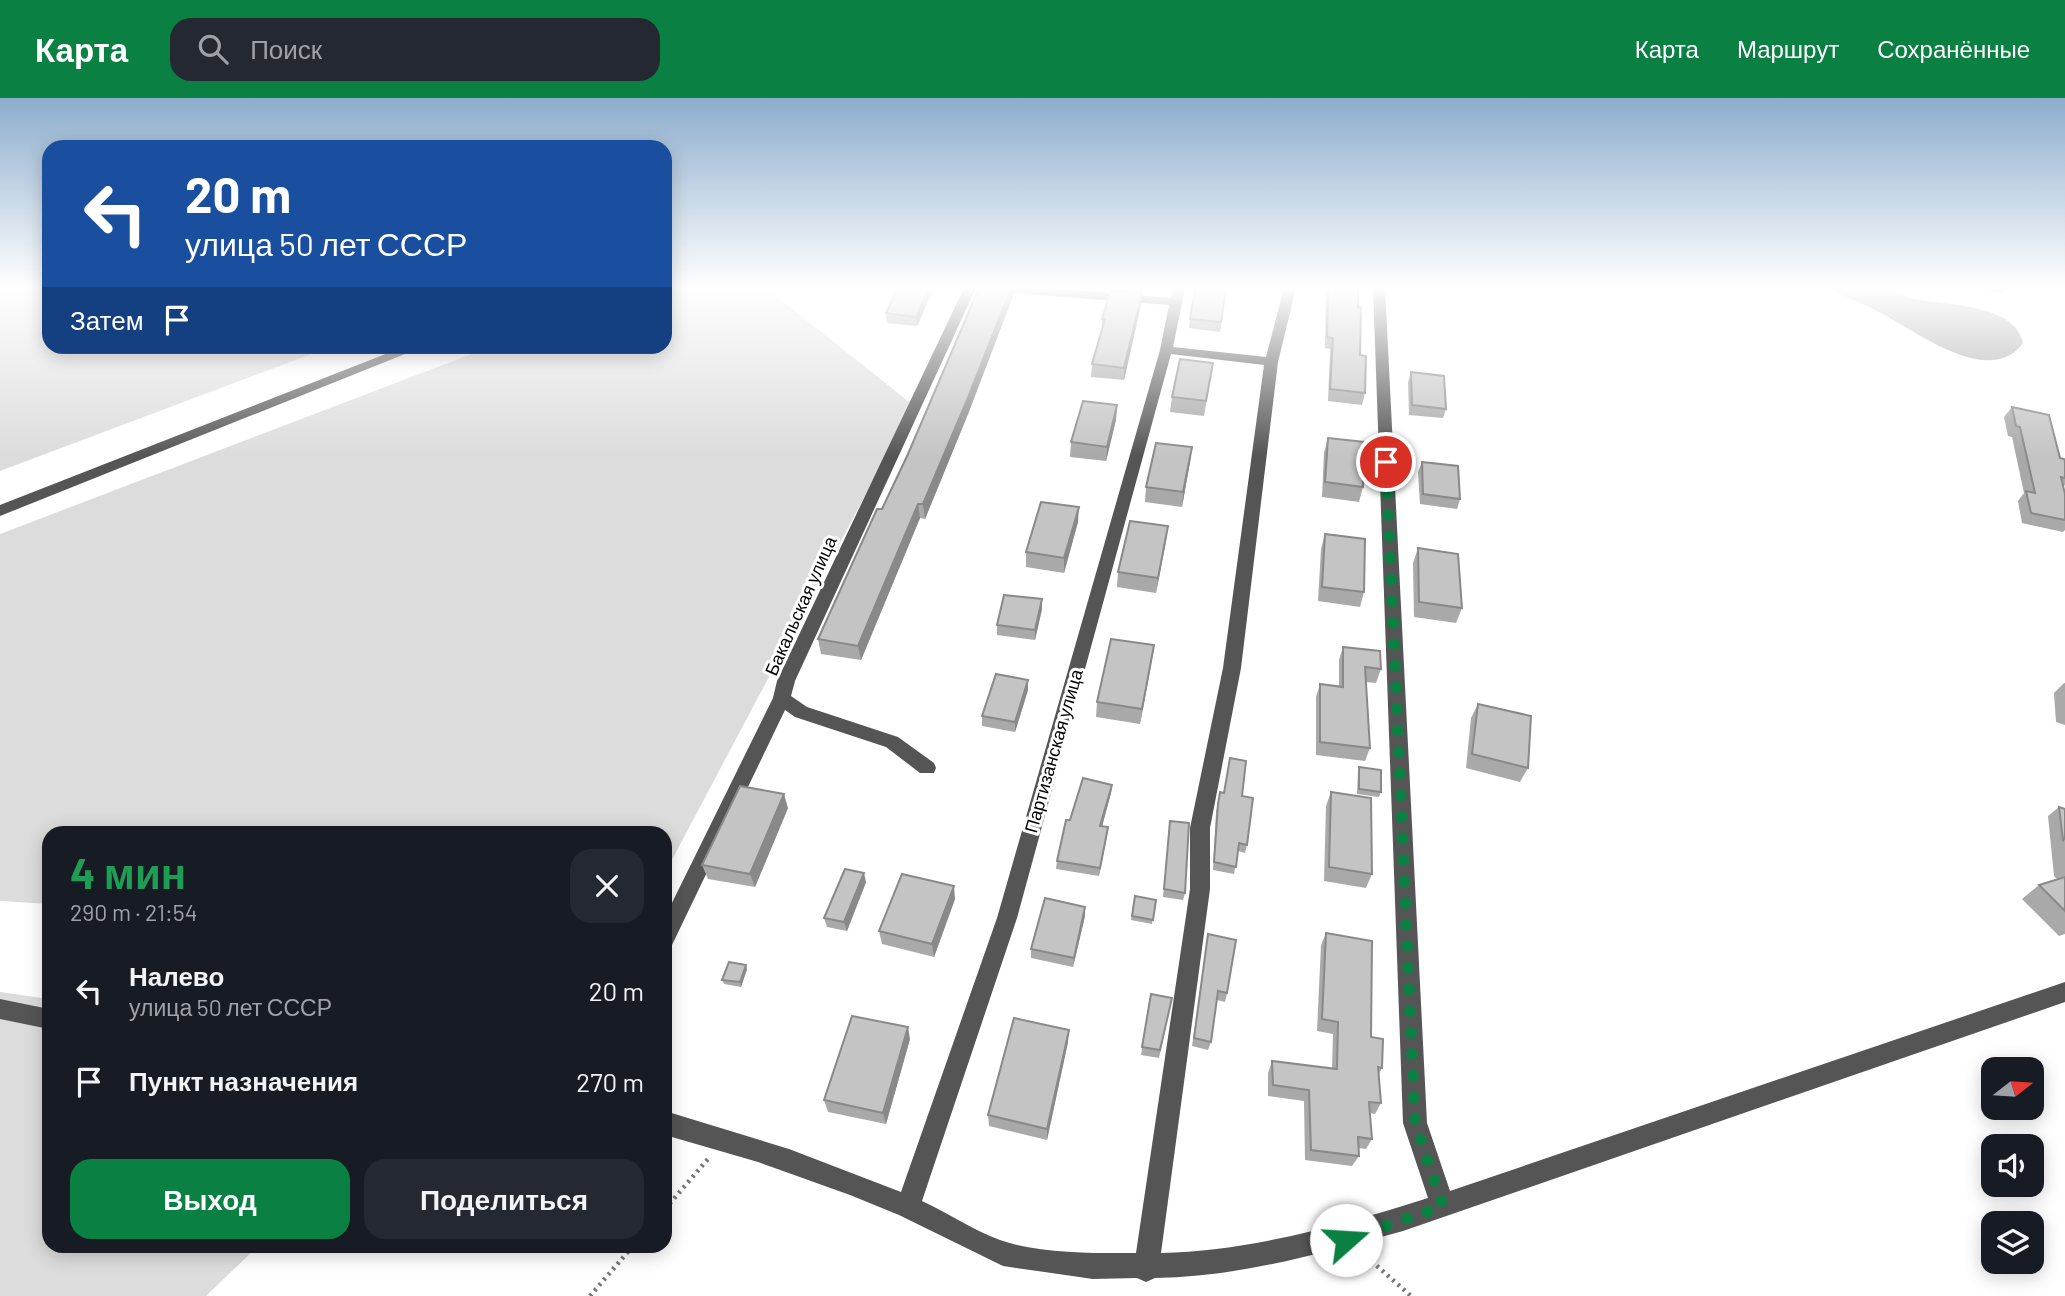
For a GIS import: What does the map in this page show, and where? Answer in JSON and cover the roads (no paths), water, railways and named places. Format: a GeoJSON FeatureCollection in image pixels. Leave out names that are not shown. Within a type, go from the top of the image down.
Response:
{"type":"FeatureCollection","features":[{"type":"Feature","properties":{"kind":"street","name":"Бакальская улица"},"geometry":{"type":"LineString","coordinates":[[672,924],[782,698],[786,681],[944,344]]}},
{"type":"Feature","properties":{"kind":"street","name":"Партизанская улица"},"geometry":{"type":"LineString","coordinates":[[908,1207],[1007,918],[1167,344]]}},
{"type":"Feature","properties":{"kind":"street"},"geometry":{"type":"LineString","coordinates":[[1146,1269],[1200,889],[1200,828],[1232,668],[1271,362],[1276,344]]}},
{"type":"Feature","properties":{"kind":"street"},"geometry":{"type":"LineString","coordinates":[[1381,344],[1415,1123],[1443,1206]]}},
{"type":"Feature","properties":{"kind":"street"},"geometry":{"type":"LineString","coordinates":[[1166,350],[1271,362]]}},
{"type":"Feature","properties":{"kind":"street"},"geometry":{"type":"LineString","coordinates":[[0,512],[399,354]]}},
{"type":"Feature","properties":{"kind":"street"},"geometry":{"type":"LineString","coordinates":[[782,698],[801,712],[892,742],[927,768]]}},
{"type":"Feature","properties":{"kind":"street"},"geometry":{"type":"LineString","coordinates":[[672,1125],[725,1138],[908,1207],[1013,1256],[1093,1268],[1146,1269],[1214,1263],[1346,1240],[2065,992]]}},
{"type":"Feature","properties":{"kind":"street"},"geometry":{"type":"LineString","coordinates":[[0,1009],[42,1018]]}}]}
